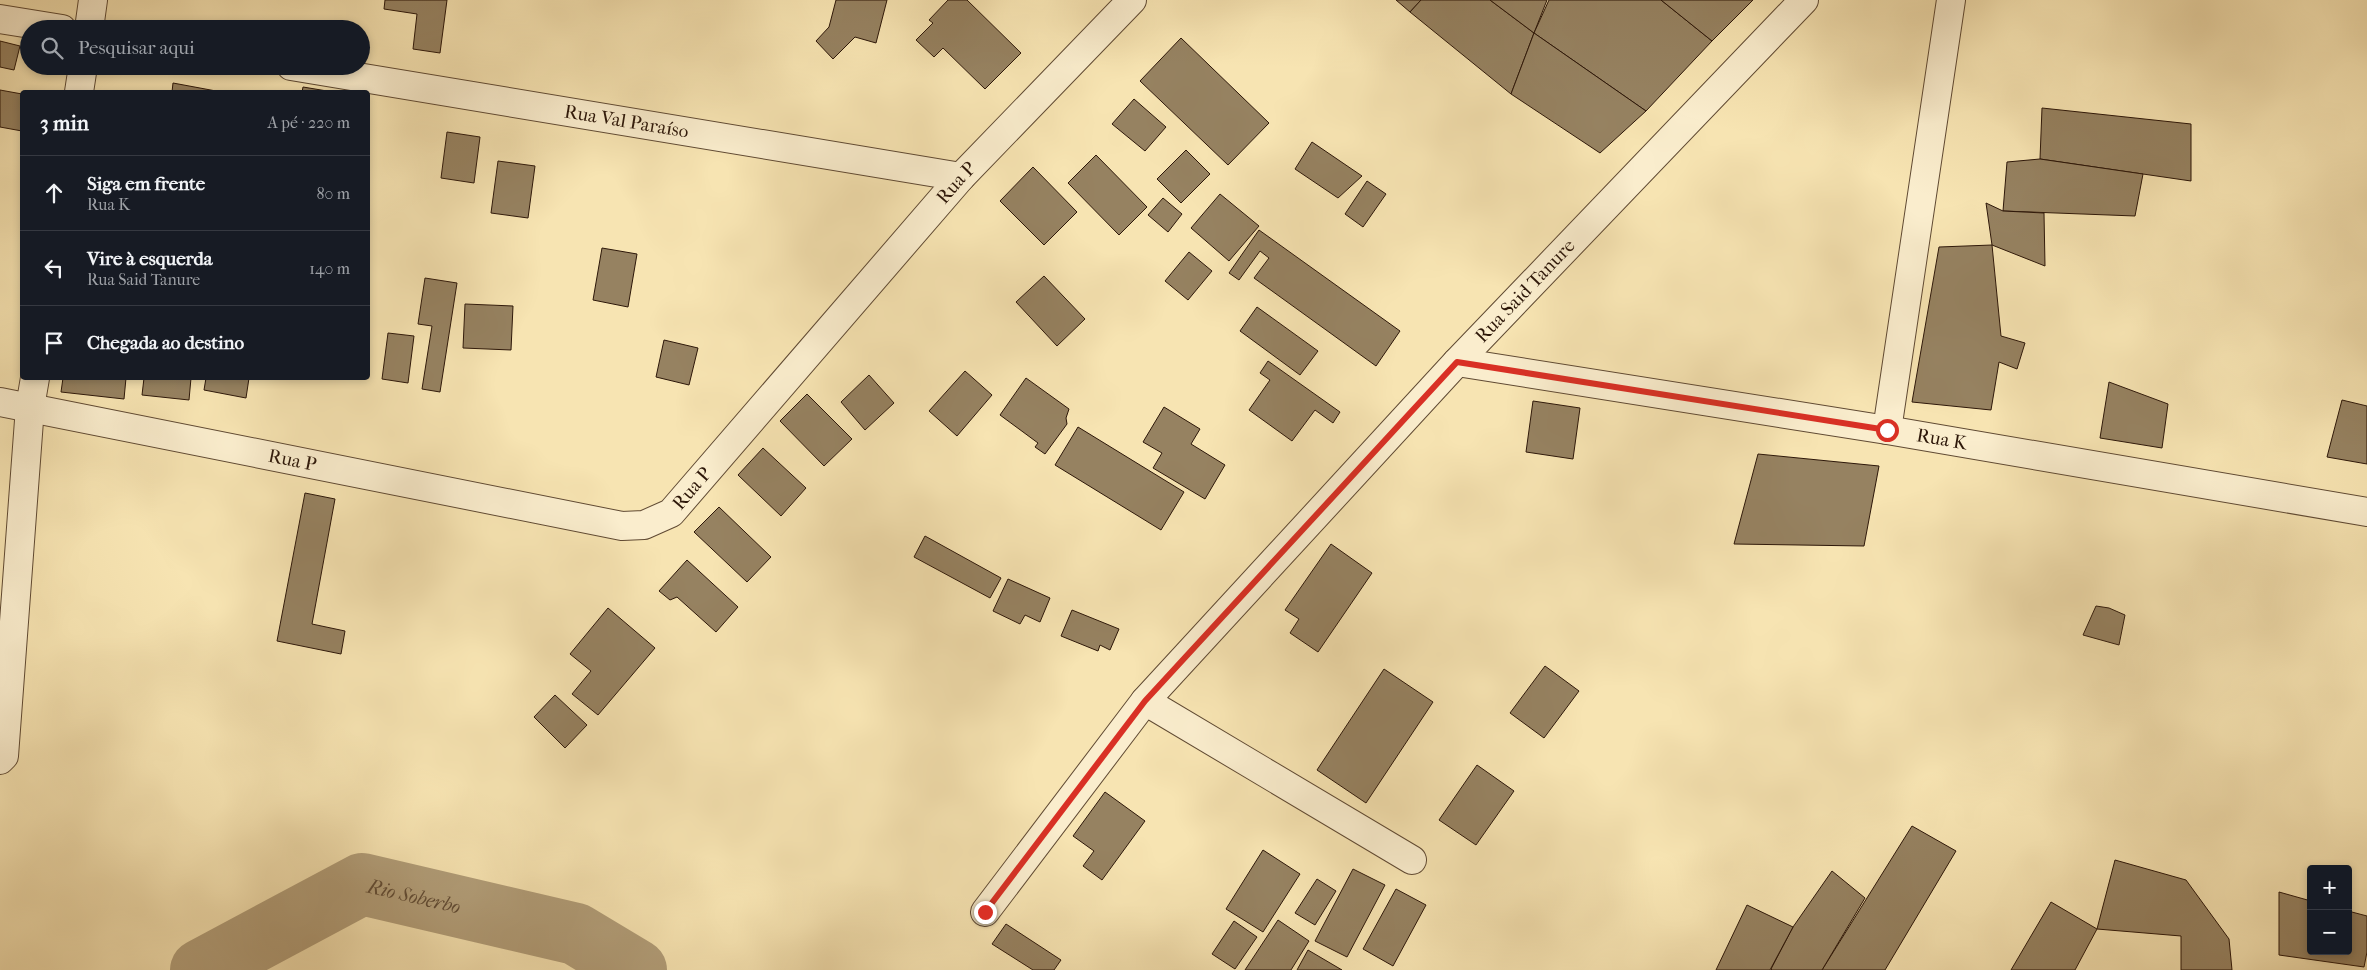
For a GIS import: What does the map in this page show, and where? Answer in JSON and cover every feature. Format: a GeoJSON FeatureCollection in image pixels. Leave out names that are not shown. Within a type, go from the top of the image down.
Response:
{"type":"FeatureCollection","features":[{"type":"Feature","properties":{"kind":"street"},"geometry":{"type":"LineString","coordinates":[[90,20],[93,0]]}},
{"type":"Feature","properties":{"kind":"street","name":"Rua P"},"geometry":{"type":"LineString","coordinates":[[0,402],[622,526],[644,525],[671,513],[961,177],[1132,0]]}},
{"type":"Feature","properties":{"kind":"street","name":"Rua Said Tanure"},"geometry":{"type":"LineString","coordinates":[[985,912],[1145,701],[1457,362],[1804,0]]}},
{"type":"Feature","properties":{"kind":"street"},"geometry":{"type":"LineString","coordinates":[[1887,430],[1951,0]]}},
{"type":"Feature","properties":{"kind":"street"},"geometry":{"type":"LineString","coordinates":[[0,19],[20,22]]}},
{"type":"Feature","properties":{"kind":"street"},"geometry":{"type":"LineString","coordinates":[[79,90],[82,75]]}},
{"type":"Feature","properties":{"kind":"street","name":"Rua Val Paraíso"},"geometry":{"type":"LineString","coordinates":[[345,75],[961,177]]}},
{"type":"Feature","properties":{"kind":"street","name":"Rua K"},"geometry":{"type":"LineString","coordinates":[[1457,362],[1887,430],[2367,512]]}},
{"type":"Feature","properties":{"kind":"street"},"geometry":{"type":"LineString","coordinates":[[0,760],[4,756],[30,407],[34,380]]}},
{"type":"Feature","properties":{"kind":"street"},"geometry":{"type":"LineString","coordinates":[[1145,701],[1412,860]]}},
{"type":"Feature","properties":{"kind":"building"},"geometry":{"type":"Polygon","coordinates":[[[385,0],[447,0],[440,53],[413,49],[417,14],[384,9],[385,0]]]}},
{"type":"Feature","properties":{"kind":"building"},"geometry":{"type":"Polygon","coordinates":[[[836,0],[887,0],[876,43],[855,37],[833,59],[816,41],[829,27],[836,0]]]}},
{"type":"Feature","properties":{"kind":"building"},"geometry":{"type":"Polygon","coordinates":[[[948,0],[967,0],[1021,53],[985,89],[943,48],[934,57],[916,40],[933,23],[929,20],[948,0]]]}},
{"type":"Feature","properties":{"kind":"building"},"geometry":{"type":"Polygon","coordinates":[[[1396,0],[1421,0],[1410,12],[1396,0]]]}},
{"type":"Feature","properties":{"kind":"building"},"geometry":{"type":"Polygon","coordinates":[[[1421,0],[1490,0],[1534,33],[1511,94],[1410,12],[1421,0]]]}},
{"type":"Feature","properties":{"kind":"building"},"geometry":{"type":"Polygon","coordinates":[[[1490,0],[1547,0],[1534,33],[1490,0]]]}},
{"type":"Feature","properties":{"kind":"building"},"geometry":{"type":"Polygon","coordinates":[[[1549,0],[1661,0],[1712,41],[1646,111],[1534,33],[1549,0]]]}},
{"type":"Feature","properties":{"kind":"building"},"geometry":{"type":"Polygon","coordinates":[[[1661,0],[1753,0],[1712,41],[1661,0]]]}},
{"type":"Feature","properties":{"kind":"building"},"geometry":{"type":"Polygon","coordinates":[[[1534,33],[1646,111],[1600,153],[1511,94],[1534,33]]]}},
{"type":"Feature","properties":{"kind":"building"},"geometry":{"type":"Polygon","coordinates":[[[1181,38],[1269,123],[1228,165],[1140,81],[1181,38]]]}},
{"type":"Feature","properties":{"kind":"building"},"geometry":{"type":"Polygon","coordinates":[[[0,41],[20,46],[14,70],[0,67],[0,41]]]}},
{"type":"Feature","properties":{"kind":"building"},"geometry":{"type":"Polygon","coordinates":[[[173,83],[211,90],[172,90],[173,83]]]}},
{"type":"Feature","properties":{"kind":"building"},"geometry":{"type":"Polygon","coordinates":[[[303,87],[321,90],[302,90],[303,87]]]}},
{"type":"Feature","properties":{"kind":"building"},"geometry":{"type":"Polygon","coordinates":[[[0,90],[20,94],[20,131],[0,127],[0,90]]]}},
{"type":"Feature","properties":{"kind":"building"},"geometry":{"type":"Polygon","coordinates":[[[1134,99],[1166,127],[1145,151],[1112,124],[1134,99]]]}},
{"type":"Feature","properties":{"kind":"building"},"geometry":{"type":"Polygon","coordinates":[[[2042,108],[2191,124],[2191,181],[2040,159],[2042,108]]]}},
{"type":"Feature","properties":{"kind":"building"},"geometry":{"type":"Polygon","coordinates":[[[447,132],[480,137],[474,183],[441,178],[447,132]]]}},
{"type":"Feature","properties":{"kind":"building"},"geometry":{"type":"Polygon","coordinates":[[[1312,142],[1362,176],[1338,198],[1295,169],[1312,142]]]}},
{"type":"Feature","properties":{"kind":"building"},"geometry":{"type":"Polygon","coordinates":[[[1186,150],[1210,174],[1181,203],[1157,179],[1186,150]]]}},
{"type":"Feature","properties":{"kind":"building"},"geometry":{"type":"Polygon","coordinates":[[[1096,155],[1147,207],[1119,235],[1068,183],[1096,155]]]}},
{"type":"Feature","properties":{"kind":"building"},"geometry":{"type":"Polygon","coordinates":[[[2040,159],[2143,174],[2135,216],[2003,211],[2007,162],[2040,159]]]}},
{"type":"Feature","properties":{"kind":"building"},"geometry":{"type":"Polygon","coordinates":[[[498,161],[535,166],[528,218],[491,213],[498,161]]]}},
{"type":"Feature","properties":{"kind":"building"},"geometry":{"type":"Polygon","coordinates":[[[1033,167],[1077,212],[1044,245],[1000,201],[1033,167]]]}},
{"type":"Feature","properties":{"kind":"building"},"geometry":{"type":"Polygon","coordinates":[[[1367,181],[1386,194],[1363,227],[1345,214],[1367,181]]]}},
{"type":"Feature","properties":{"kind":"building"},"geometry":{"type":"Polygon","coordinates":[[[1220,194],[1259,226],[1229,261],[1191,228],[1220,194]]]}},
{"type":"Feature","properties":{"kind":"building"},"geometry":{"type":"Polygon","coordinates":[[[1163,198],[1182,214],[1168,232],[1148,215],[1163,198]]]}},
{"type":"Feature","properties":{"kind":"building"},"geometry":{"type":"Polygon","coordinates":[[[1986,203],[2003,211],[2044,213],[2045,266],[1992,245],[1986,203]]]}},
{"type":"Feature","properties":{"kind":"building"},"geometry":{"type":"Polygon","coordinates":[[[1259,230],[1400,331],[1376,366],[1254,278],[1269,258],[1260,251],[1239,280],[1229,273],[1259,230]]]}},
{"type":"Feature","properties":{"kind":"building"},"geometry":{"type":"Polygon","coordinates":[[[1992,245],[2001,336],[2025,343],[2017,369],[1999,362],[1991,410],[1912,402],[1939,247],[1992,245]]]}},
{"type":"Feature","properties":{"kind":"building"},"geometry":{"type":"Polygon","coordinates":[[[602,248],[637,254],[628,307],[593,300],[602,248]]]}},
{"type":"Feature","properties":{"kind":"building"},"geometry":{"type":"Polygon","coordinates":[[[1189,252],[1212,271],[1188,300],[1165,281],[1189,252]]]}},
{"type":"Feature","properties":{"kind":"building"},"geometry":{"type":"Polygon","coordinates":[[[1044,276],[1085,319],[1057,346],[1016,302],[1044,276]]]}},
{"type":"Feature","properties":{"kind":"building"},"geometry":{"type":"Polygon","coordinates":[[[425,278],[457,283],[440,392],[422,389],[432,326],[418,324],[425,278]]]}},
{"type":"Feature","properties":{"kind":"building"},"geometry":{"type":"Polygon","coordinates":[[[465,304],[513,306],[511,350],[463,348],[465,304]]]}},
{"type":"Feature","properties":{"kind":"building"},"geometry":{"type":"Polygon","coordinates":[[[1257,307],[1318,351],[1300,375],[1240,331],[1257,307]]]}},
{"type":"Feature","properties":{"kind":"building"},"geometry":{"type":"Polygon","coordinates":[[[388,333],[414,336],[408,383],[382,379],[388,333]]]}},
{"type":"Feature","properties":{"kind":"building"},"geometry":{"type":"Polygon","coordinates":[[[664,340],[698,348],[689,385],[656,377],[664,340]]]}},
{"type":"Feature","properties":{"kind":"building"},"geometry":{"type":"Polygon","coordinates":[[[1268,361],[1340,412],[1333,423],[1315,410],[1292,441],[1249,410],[1270,380],[1260,373],[1268,361]]]}},
{"type":"Feature","properties":{"kind":"building"},"geometry":{"type":"Polygon","coordinates":[[[965,371],[992,395],[957,436],[929,411],[965,371]]]}},
{"type":"Feature","properties":{"kind":"building"},"geometry":{"type":"Polygon","coordinates":[[[869,375],[894,403],[865,430],[841,402],[869,375]]]}},
{"type":"Feature","properties":{"kind":"building"},"geometry":{"type":"Polygon","coordinates":[[[1026,378],[1069,409],[1066,418],[1067,424],[1045,454],[1035,447],[1038,443],[1000,415],[1026,378]]]}},
{"type":"Feature","properties":{"kind":"building"},"geometry":{"type":"Polygon","coordinates":[[[63,380],[126,380],[124,399],[61,392],[63,380]]]}},
{"type":"Feature","properties":{"kind":"building"},"geometry":{"type":"Polygon","coordinates":[[[144,380],[191,380],[189,400],[142,395],[144,380]]]}},
{"type":"Feature","properties":{"kind":"building"},"geometry":{"type":"Polygon","coordinates":[[[206,380],[249,380],[246,398],[204,390],[206,380]]]}},
{"type":"Feature","properties":{"kind":"building"},"geometry":{"type":"Polygon","coordinates":[[[2109,382],[2168,404],[2162,448],[2100,438],[2109,382]]]}},
{"type":"Feature","properties":{"kind":"building"},"geometry":{"type":"Polygon","coordinates":[[[807,394],[852,439],[824,466],[780,421],[807,394]]]}},
{"type":"Feature","properties":{"kind":"building"},"geometry":{"type":"Polygon","coordinates":[[[2342,400],[2367,406],[2367,464],[2327,457],[2342,400]]]}},
{"type":"Feature","properties":{"kind":"building"},"geometry":{"type":"Polygon","coordinates":[[[1533,401],[1580,408],[1573,459],[1526,452],[1533,401]]]}},
{"type":"Feature","properties":{"kind":"building"},"geometry":{"type":"Polygon","coordinates":[[[1164,407],[1200,429],[1191,444],[1225,465],[1205,499],[1153,468],[1162,453],[1143,442],[1164,407]]]}},
{"type":"Feature","properties":{"kind":"building"},"geometry":{"type":"Polygon","coordinates":[[[1078,427],[1184,492],[1161,530],[1055,465],[1078,427]]]}},
{"type":"Feature","properties":{"kind":"building"},"geometry":{"type":"Polygon","coordinates":[[[763,448],[806,488],[781,516],[738,475],[763,448]]]}},
{"type":"Feature","properties":{"kind":"building"},"geometry":{"type":"Polygon","coordinates":[[[1758,454],[1879,466],[1864,546],[1734,544],[1758,454]]]}},
{"type":"Feature","properties":{"kind":"building"},"geometry":{"type":"Polygon","coordinates":[[[305,493],[335,499],[312,624],[345,631],[341,654],[277,641],[305,493]]]}},
{"type":"Feature","properties":{"kind":"building"},"geometry":{"type":"Polygon","coordinates":[[[719,507],[771,557],[747,582],[694,532],[719,507]]]}},
{"type":"Feature","properties":{"kind":"building"},"geometry":{"type":"Polygon","coordinates":[[[925,536],[1001,578],[990,598],[914,557],[925,536]]]}},
{"type":"Feature","properties":{"kind":"building"},"geometry":{"type":"Polygon","coordinates":[[[1331,544],[1372,573],[1318,652],[1290,633],[1299,619],[1285,610],[1331,544]]]}},
{"type":"Feature","properties":{"kind":"building"},"geometry":{"type":"Polygon","coordinates":[[[687,560],[738,607],[716,632],[677,597],[670,600],[659,591],[687,560]]]}},
{"type":"Feature","properties":{"kind":"building"},"geometry":{"type":"Polygon","coordinates":[[[1008,579],[1050,598],[1040,622],[1025,615],[1020,624],[993,611],[1008,579]]]}},
{"type":"Feature","properties":{"kind":"building"},"geometry":{"type":"Polygon","coordinates":[[[2096,606],[2109,608],[2125,615],[2119,645],[2083,635],[2096,606]]]}},
{"type":"Feature","properties":{"kind":"building"},"geometry":{"type":"Polygon","coordinates":[[[608,608],[655,648],[598,715],[572,694],[591,671],[570,654],[608,608]]]}},
{"type":"Feature","properties":{"kind":"building"},"geometry":{"type":"Polygon","coordinates":[[[1072,610],[1119,629],[1110,650],[1100,645],[1098,651],[1061,636],[1072,610]]]}},
{"type":"Feature","properties":{"kind":"building"},"geometry":{"type":"Polygon","coordinates":[[[1545,666],[1579,691],[1544,738],[1510,713],[1545,666]]]}},
{"type":"Feature","properties":{"kind":"building"},"geometry":{"type":"Polygon","coordinates":[[[1384,669],[1433,702],[1366,803],[1317,770],[1384,669]]]}},
{"type":"Feature","properties":{"kind":"building"},"geometry":{"type":"Polygon","coordinates":[[[555,695],[587,725],[565,748],[534,717],[555,695]]]}},
{"type":"Feature","properties":{"kind":"building"},"geometry":{"type":"Polygon","coordinates":[[[1477,765],[1514,791],[1476,845],[1439,820],[1477,765]]]}},
{"type":"Feature","properties":{"kind":"building"},"geometry":{"type":"Polygon","coordinates":[[[1105,792],[1145,821],[1102,880],[1083,866],[1094,851],[1073,836],[1105,792]]]}},
{"type":"Feature","properties":{"kind":"building"},"geometry":{"type":"Polygon","coordinates":[[[1912,826],[1956,851],[1885,970],[1822,970],[1912,826]]]}},
{"type":"Feature","properties":{"kind":"building"},"geometry":{"type":"Polygon","coordinates":[[[1263,850],[1300,874],[1263,932],[1226,909],[1263,850]]]}},
{"type":"Feature","properties":{"kind":"building"},"geometry":{"type":"Polygon","coordinates":[[[2115,860],[2186,880],[2229,939],[2232,970],[2181,970],[2181,936],[2097,929],[2115,860]]]}},
{"type":"Feature","properties":{"kind":"building"},"geometry":{"type":"Polygon","coordinates":[[[1353,869],[1385,885],[1347,957],[1315,941],[1353,869]]]}},
{"type":"Feature","properties":{"kind":"building"},"geometry":{"type":"Polygon","coordinates":[[[1832,871],[1865,898],[1822,970],[1772,970],[1793,927],[1832,871]]]}},
{"type":"Feature","properties":{"kind":"building"},"geometry":{"type":"Polygon","coordinates":[[[1317,879],[1336,891],[1315,925],[1295,913],[1317,879]]]}},
{"type":"Feature","properties":{"kind":"building"},"geometry":{"type":"Polygon","coordinates":[[[1396,889],[1426,905],[1393,966],[1363,949],[1396,889]]]}},
{"type":"Feature","properties":{"kind":"building"},"geometry":{"type":"Polygon","coordinates":[[[2279,892],[2307,900],[2307,955],[2352,955],[2352,912],[2367,916],[2367,952],[2364,967],[2279,955],[2279,892]]]}},
{"type":"Feature","properties":{"kind":"building"},"geometry":{"type":"Polygon","coordinates":[[[2051,902],[2097,929],[2075,970],[2011,970],[2051,902]]]}},
{"type":"Feature","properties":{"kind":"building"},"geometry":{"type":"Polygon","coordinates":[[[1747,905],[1793,927],[1770,970],[1716,970],[1747,905]]]}},
{"type":"Feature","properties":{"kind":"building"},"geometry":{"type":"Polygon","coordinates":[[[1278,920],[1309,941],[1291,970],[1245,970],[1278,920]]]}},
{"type":"Feature","properties":{"kind":"building"},"geometry":{"type":"Polygon","coordinates":[[[1234,921],[1257,937],[1235,969],[1212,954],[1234,921]]]}},
{"type":"Feature","properties":{"kind":"building"},"geometry":{"type":"Polygon","coordinates":[[[1006,924],[1061,960],[1054,970],[1033,970],[992,944],[1006,924]]]}},
{"type":"Feature","properties":{"kind":"building"},"geometry":{"type":"Polygon","coordinates":[[[1308,950],[1342,970],[1297,970],[1308,950]]]}},
{"type":"Feature","properties":{"kind":"waterway","name":"Rio Soberbo"},"geometry":{"type":"LineString","coordinates":[[201,970],[362,884],[576,934],[636,970]]}},
{"type":"Feature","properties":{"kind":"route"},"geometry":{"type":"LineString","coordinates":[[985,912],[1145,701],[1457,362],[1887,430]]}}]}
